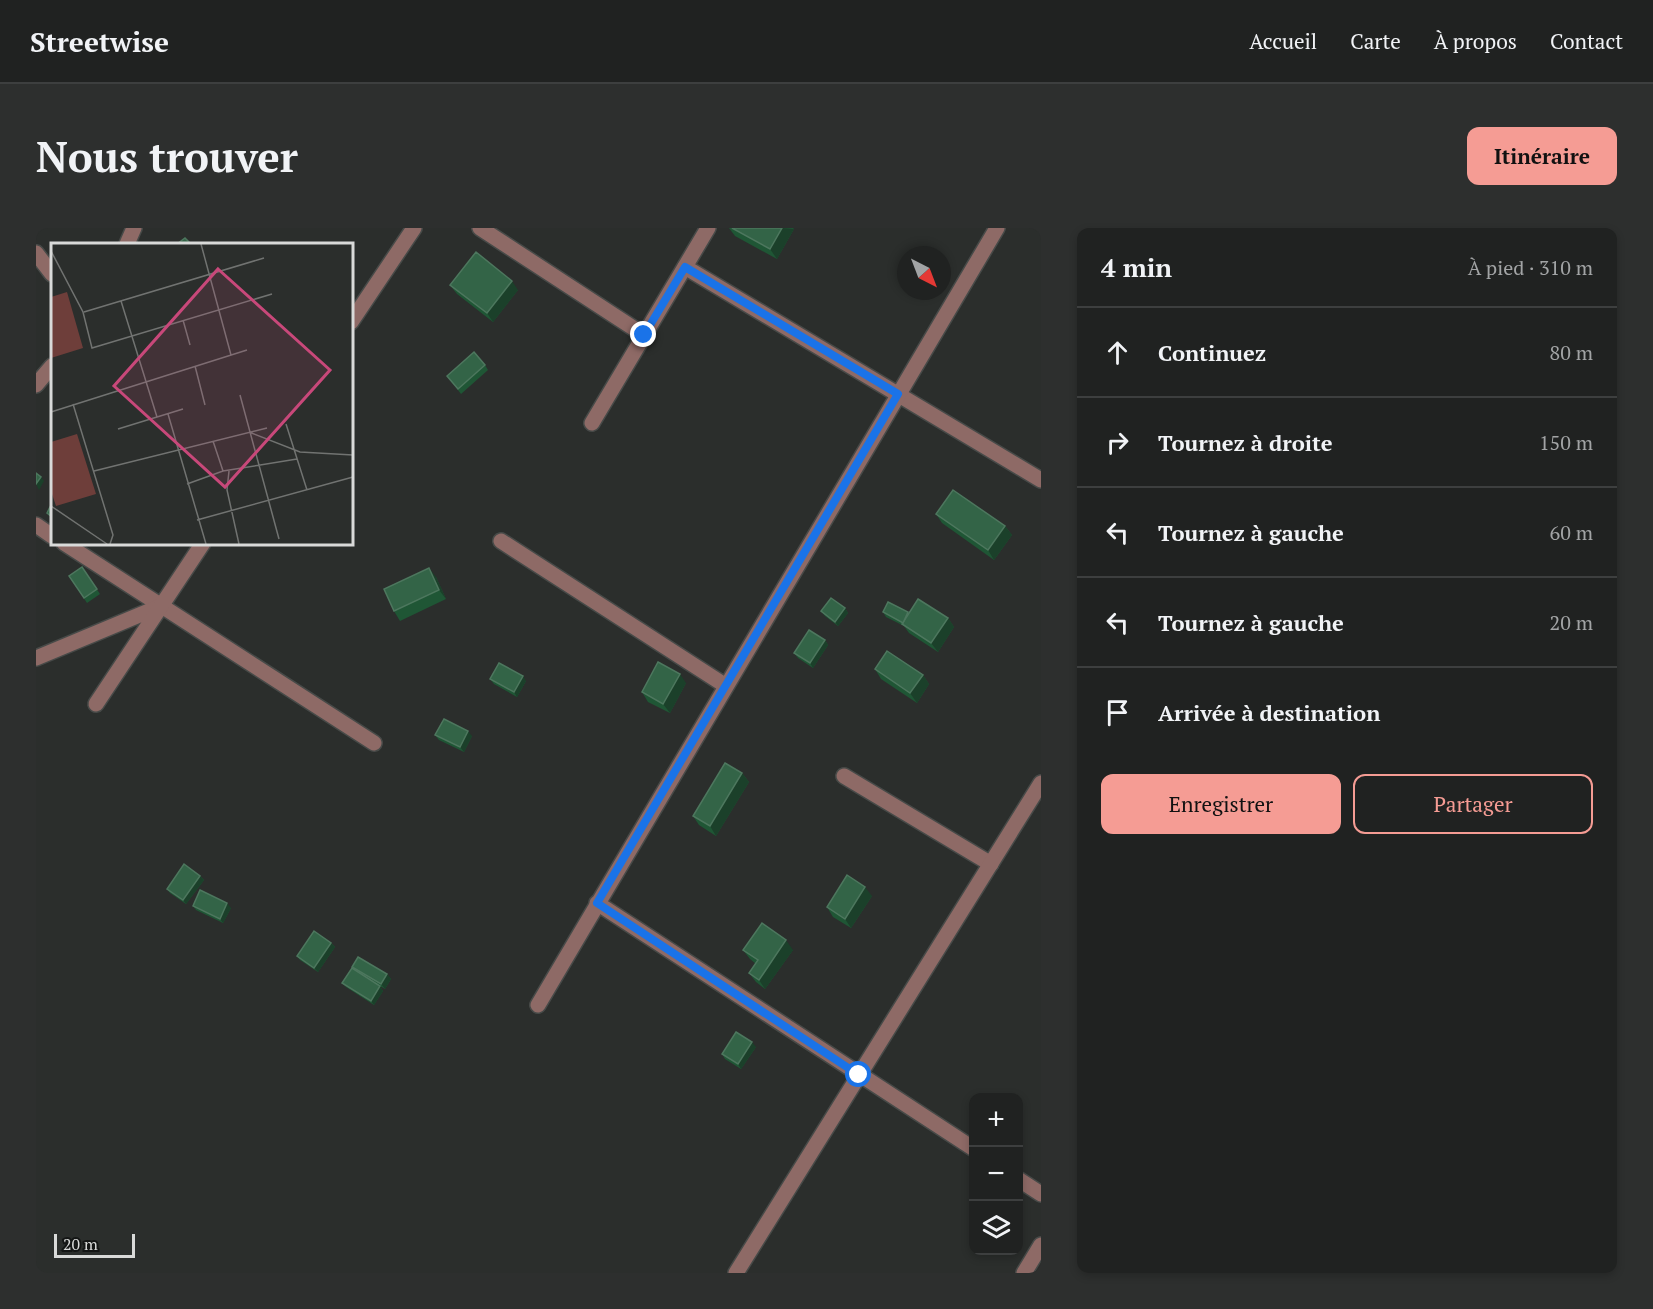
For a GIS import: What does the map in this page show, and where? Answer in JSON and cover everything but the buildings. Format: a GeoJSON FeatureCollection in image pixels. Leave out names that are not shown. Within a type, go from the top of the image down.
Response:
{"type":"FeatureCollection","features":[{"type":"Feature","properties":{"kind":"street"},"geometry":{"type":"LineString","coordinates":[[127,243],[134,228]]}},
{"type":"Feature","properties":{"kind":"street"},"geometry":{"type":"LineString","coordinates":[[352,321],[414,228]]}},
{"type":"Feature","properties":{"kind":"street"},"geometry":{"type":"LineString","coordinates":[[480,228],[644,335]]}},
{"type":"Feature","properties":{"kind":"street"},"geometry":{"type":"LineString","coordinates":[[592,423],[708,228]]}},
{"type":"Feature","properties":{"kind":"street"},"geometry":{"type":"LineString","coordinates":[[538,1005],[996,228]]}},
{"type":"Feature","properties":{"kind":"street"},"geometry":{"type":"LineString","coordinates":[[36,253],[51,273]]}},
{"type":"Feature","properties":{"kind":"street"},"geometry":{"type":"LineString","coordinates":[[685,267],[1041,480]]}},
{"type":"Feature","properties":{"kind":"street"},"geometry":{"type":"LineString","coordinates":[[36,385],[51,367]]}},
{"type":"Feature","properties":{"kind":"street"},"geometry":{"type":"LineString","coordinates":[[36,525],[51,535]]}},
{"type":"Feature","properties":{"kind":"street"},"geometry":{"type":"LineString","coordinates":[[501,542],[726,686]]}},
{"type":"Feature","properties":{"kind":"street"},"geometry":{"type":"LineString","coordinates":[[66,544],[374,743]]}},
{"type":"Feature","properties":{"kind":"street"},"geometry":{"type":"LineString","coordinates":[[96,704],[202,544]]}},
{"type":"Feature","properties":{"kind":"street"},"geometry":{"type":"LineString","coordinates":[[36,658],[161,606]]}},
{"type":"Feature","properties":{"kind":"street"},"geometry":{"type":"LineString","coordinates":[[844,776],[991,864]]}},
{"type":"Feature","properties":{"kind":"street"},"geometry":{"type":"LineString","coordinates":[[736,1273],[1041,783]]}},
{"type":"Feature","properties":{"kind":"street"},"geometry":{"type":"LineString","coordinates":[[597,903],[971,1147]]}},
{"type":"Feature","properties":{"kind":"street"},"geometry":{"type":"LineString","coordinates":[[1023,1182],[1041,1194]]}},
{"type":"Feature","properties":{"kind":"street"},"geometry":{"type":"LineString","coordinates":[[1024,1273],[1041,1245]]}},
{"type":"Feature","properties":{"kind":"route"},"geometry":{"type":"LineString","coordinates":[[644,335],[685,267],[898,394],[597,903],[859,1075]]}}]}
